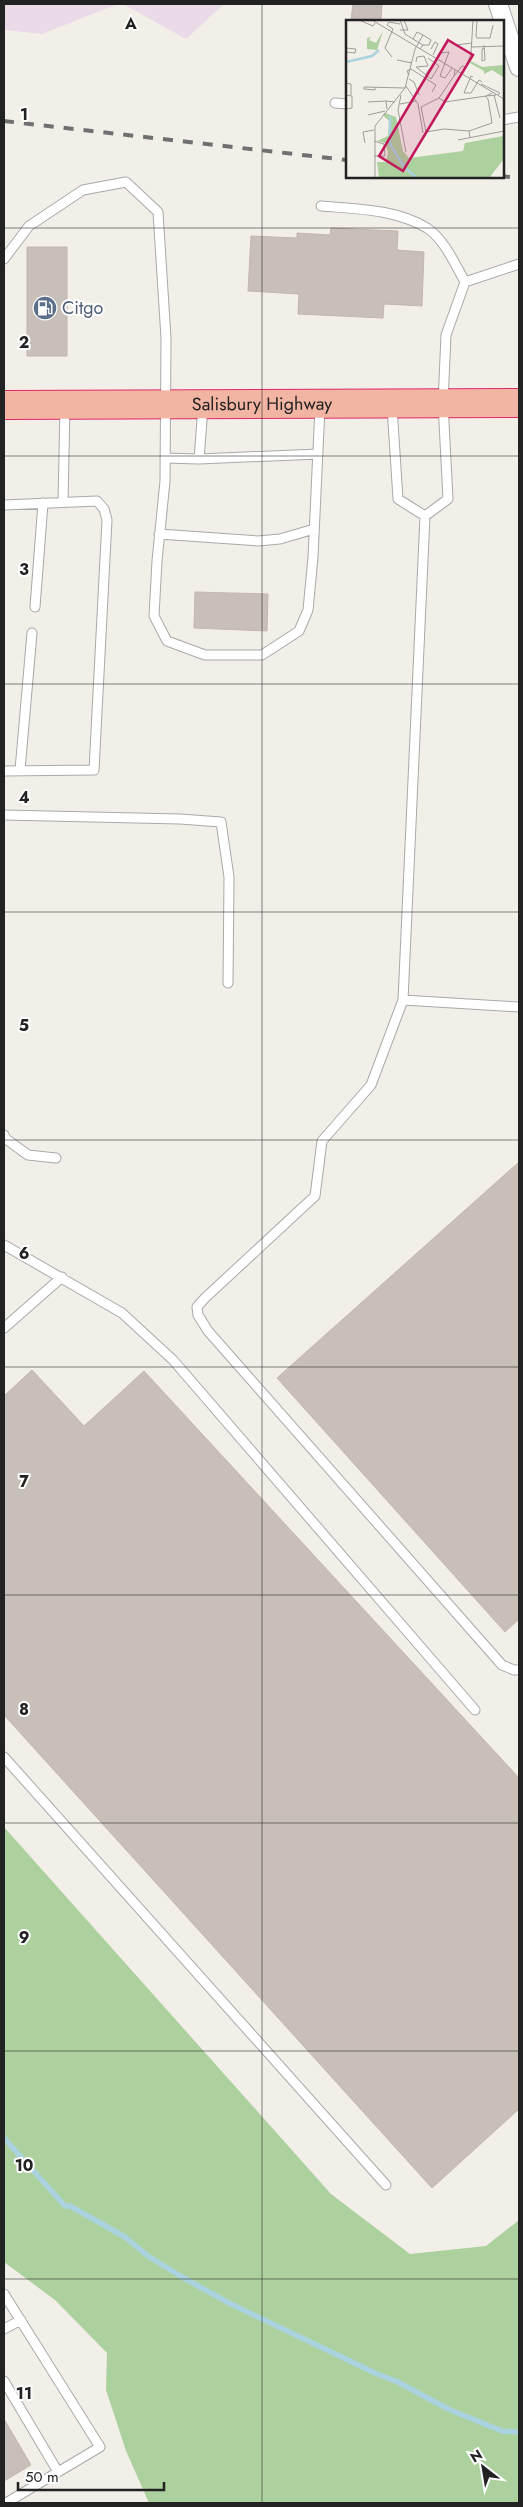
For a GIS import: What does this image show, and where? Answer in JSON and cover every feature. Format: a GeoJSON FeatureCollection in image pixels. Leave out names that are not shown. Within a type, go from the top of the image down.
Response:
{"type":"FeatureCollection","features":[{"type":"Feature","properties":{"kind":"highway","name":"Salisbury Highway"},"geometry":{"type":"LineString","coordinates":[[4,405],[519,403]]}},
{"type":"Feature","properties":{"kind":"street"},"geometry":{"type":"LineString","coordinates":[[498,4],[519,67]]}},
{"type":"Feature","properties":{"kind":"lane"},"geometry":{"type":"LineString","coordinates":[[335,103],[346,104]]}},
{"type":"Feature","properties":{"kind":"lane"},"geometry":{"type":"LineString","coordinates":[[503,120],[519,116]]}},
{"type":"Feature","properties":{"kind":"lane"},"geometry":{"type":"LineString","coordinates":[[4,259],[29,226],[83,190],[126,182],[158,212],[166,338],[165,458],[154,616],[167,641],[204,655],[262,655],[300,631],[308,610],[320,404]]}},
{"type":"Feature","properties":{"kind":"lane"},"geometry":{"type":"LineString","coordinates":[[321,206],[384,212],[428,229],[448,251],[465,282],[446,335],[443,403],[448,499],[426,516],[403,1000],[371,1085],[322,1141],[315,1196],[197,1307],[198,1314],[208,1331],[502,1666],[519,1670]]}},
{"type":"Feature","properties":{"kind":"lane"},"geometry":{"type":"LineString","coordinates":[[465,282],[519,264]]}},
{"type":"Feature","properties":{"kind":"lane"},"geometry":{"type":"LineString","coordinates":[[199,459],[203,404]]}},
{"type":"Feature","properties":{"kind":"lane"},"geometry":{"type":"LineString","coordinates":[[392,404],[398,499],[426,516]]}},
{"type":"Feature","properties":{"kind":"lane"},"geometry":{"type":"LineString","coordinates":[[63,502],[65,405]]}},
{"type":"Feature","properties":{"kind":"lane"},"geometry":{"type":"LineString","coordinates":[[165,458],[199,459],[318,454]]}},
{"type":"Feature","properties":{"kind":"lane"},"geometry":{"type":"LineString","coordinates":[[4,505],[97,501],[104,509],[107,520],[94,770],[4,771]]}},
{"type":"Feature","properties":{"kind":"lane"},"geometry":{"type":"LineString","coordinates":[[35,606],[43,503]]}},
{"type":"Feature","properties":{"kind":"lane"},"geometry":{"type":"LineString","coordinates":[[159,534],[258,541],[280,539],[314,529]]}},
{"type":"Feature","properties":{"kind":"lane"},"geometry":{"type":"LineString","coordinates":[[20,770],[32,633]]}},
{"type":"Feature","properties":{"kind":"lane"},"geometry":{"type":"LineString","coordinates":[[4,815],[180,819],[221,822],[228,877],[228,983]]}},
{"type":"Feature","properties":{"kind":"lane"},"geometry":{"type":"LineString","coordinates":[[403,1000],[519,1007]]}},
{"type":"Feature","properties":{"kind":"lane"},"geometry":{"type":"LineString","coordinates":[[4,1135],[6,1139],[28,1155],[56,1158]]}},
{"type":"Feature","properties":{"kind":"lane"},"geometry":{"type":"LineString","coordinates":[[4,1245],[62,1276],[122,1313],[173,1360],[475,1710]]}},
{"type":"Feature","properties":{"kind":"lane"},"geometry":{"type":"LineString","coordinates":[[4,1328],[62,1276]]}},
{"type":"Feature","properties":{"kind":"lane"},"geometry":{"type":"LineString","coordinates":[[4,1757],[386,2185]]}},
{"type":"Feature","properties":{"kind":"lane"},"geometry":{"type":"LineString","coordinates":[[4,2294],[100,2447],[6,2503]]}},
{"type":"Feature","properties":{"kind":"lane"},"geometry":{"type":"LineString","coordinates":[[4,2329],[21,2320]]}},
{"type":"Feature","properties":{"kind":"lane"},"geometry":{"type":"LineString","coordinates":[[4,2381],[58,2472]]}},
{"type":"Feature","properties":{"kind":"shaded area"},"geometry":{"type":"Polygon","coordinates":[[[4,4],[118,4],[42,34],[4,30],[4,4]]]}},
{"type":"Feature","properties":{"kind":"shaded area"},"geometry":{"type":"Polygon","coordinates":[[[123,4],[224,4],[186,39],[123,4]]]}},
{"type":"Feature","properties":{"kind":"green space"},"geometry":{"type":"Polygon","coordinates":[[[4,1827],[331,2194],[410,2254],[486,2246],[519,2220],[519,2503],[149,2503],[126,2451],[106,2390],[107,2353],[55,2300],[4,2262],[4,1827]]]}},
{"type":"Feature","properties":{"kind":"building"},"geometry":{"type":"Polygon","coordinates":[[[353,4],[382,4],[381,20],[351,20],[353,4]]]}},
{"type":"Feature","properties":{"kind":"building"},"geometry":{"type":"Polygon","coordinates":[[[331,228],[398,231],[397,250],[424,252],[422,306],[384,304],[383,318],[298,314],[299,294],[248,291],[251,236],[297,238],[297,233],[330,235],[331,228]]]}},
{"type":"Feature","properties":{"kind":"building"},"geometry":{"type":"Polygon","coordinates":[[[27,247],[67,247],[67,356],[27,356],[27,247]]]}},
{"type":"Feature","properties":{"kind":"building"},"geometry":{"type":"Polygon","coordinates":[[[195,592],[268,594],[267,631],[194,628],[195,592]]]}},
{"type":"Feature","properties":{"kind":"building"},"geometry":{"type":"Polygon","coordinates":[[[519,1162],[519,1619],[505,1632],[277,1378],[519,1162]]]}},
{"type":"Feature","properties":{"kind":"building"},"geometry":{"type":"Polygon","coordinates":[[[32,1370],[84,1426],[144,1371],[519,1778],[519,2109],[432,2188],[4,1715],[4,1396],[32,1370]]]}},
{"type":"Feature","properties":{"kind":"building"},"geometry":{"type":"Polygon","coordinates":[[[4,2419],[31,2465],[4,2481],[4,2419]]]}},
{"type":"Feature","properties":{"kind":"waterway"},"geometry":{"type":"LineString","coordinates":[[4,2138],[65,2206],[70,2206],[125,2237],[148,2256],[182,2277],[231,2304],[377,2374],[398,2382],[448,2409],[502,2431],[519,2432]]}},
{"type":"Feature","properties":{"kind":"railway"},"geometry":{"type":"LineString","coordinates":[[4,121],[346,160]]}},
{"type":"Feature","properties":{"kind":"railway"},"geometry":{"type":"LineString","coordinates":[[503,176],[519,178]]}},
{"type":"Feature","properties":{"kind":"place","name":"Citgo"},"geometry":{"type":"Point","coordinates":[45,308]}}]}
